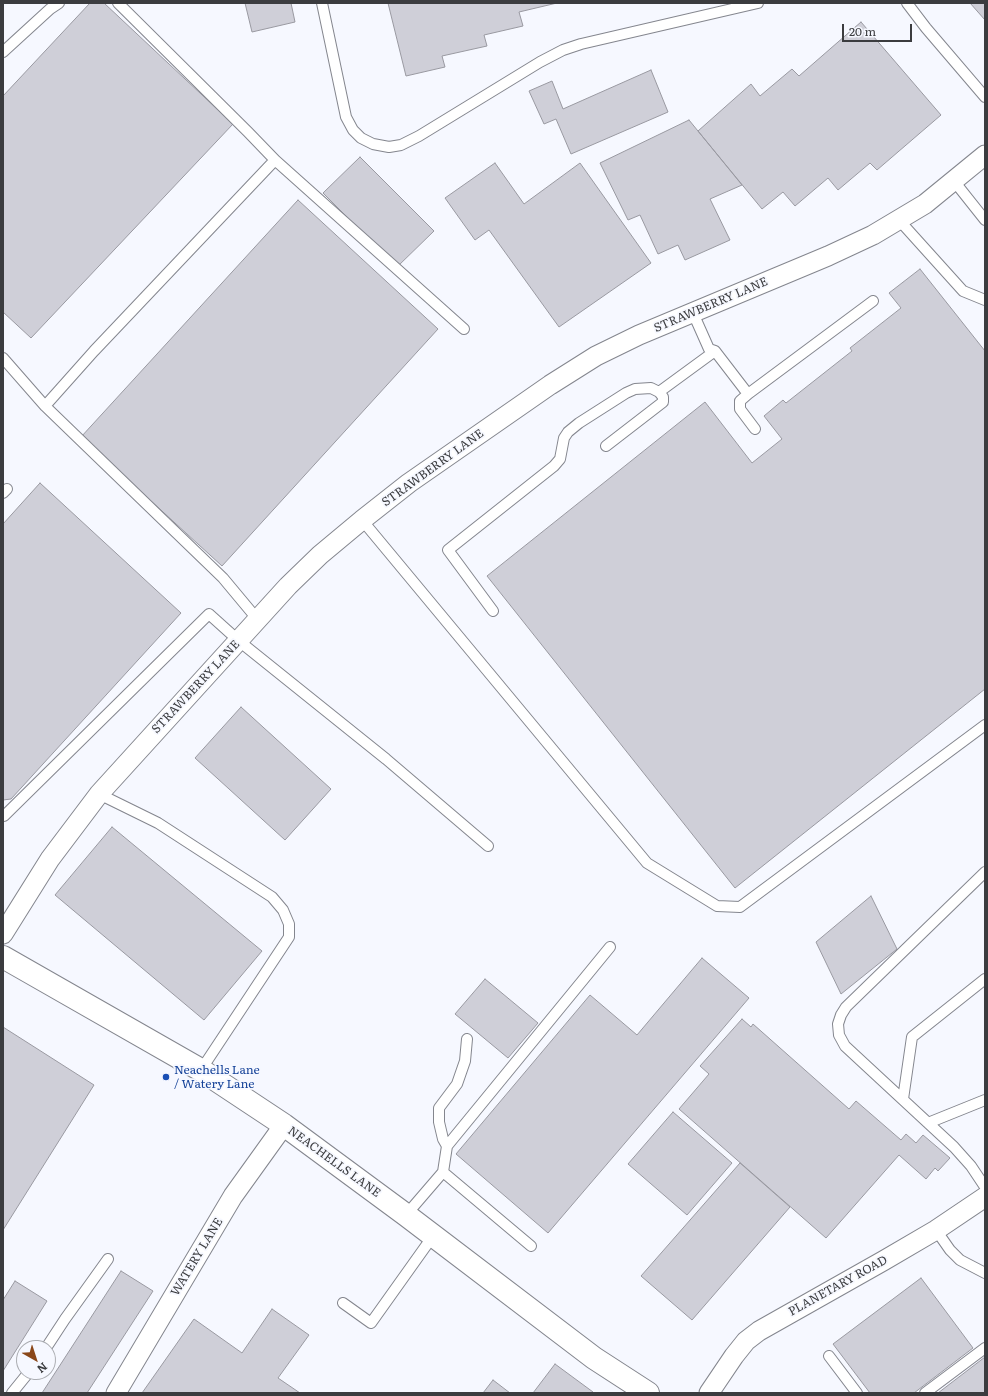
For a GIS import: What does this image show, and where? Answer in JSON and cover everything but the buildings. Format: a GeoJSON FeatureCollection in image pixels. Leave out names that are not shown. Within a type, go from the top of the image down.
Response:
{"type":"FeatureCollection","features":[{"type":"Feature","properties":{"kind":"street","name":"STRAWBERRY LANE"},"geometry":{"type":"LineString","coordinates":[[3,934],[50,859],[99,794],[288,586],[309,565],[362,520],[415,478],[550,385],[596,356],[639,335],[828,256],[873,235],[925,204],[985,155]]}},
{"type":"Feature","properties":{"kind":"street","name":"NEACHELLS LANE"},"geometry":{"type":"LineString","coordinates":[[3,957],[201,1070],[284,1125],[406,1215],[594,1358],[648,1393]]}},
{"type":"Feature","properties":{"kind":"street","name":"WATERY LANE"},"geometry":{"type":"LineString","coordinates":[[116,1393],[233,1196],[284,1125]]}},
{"type":"Feature","properties":{"kind":"street","name":"PLANETARY ROAD"},"geometry":{"type":"LineString","coordinates":[[709,1393],[734,1356],[746,1341],[758,1331],[936,1230],[985,1197]]}},
{"type":"Feature","properties":{"kind":"lane"},"geometry":{"type":"LineString","coordinates":[[3,52],[50,9],[59,3]]}},
{"type":"Feature","properties":{"kind":"lane"},"geometry":{"type":"LineString","coordinates":[[118,3],[275,160],[464,329]]}},
{"type":"Feature","properties":{"kind":"lane"},"geometry":{"type":"LineString","coordinates":[[322,3],[346,117],[353,130],[361,138],[373,144],[388,147],[401,145],[419,136],[540,62],[563,50],[581,44],[758,3]]}},
{"type":"Feature","properties":{"kind":"lane"},"geometry":{"type":"LineString","coordinates":[[907,3],[926,28],[985,97]]}},
{"type":"Feature","properties":{"kind":"lane"},"geometry":{"type":"LineString","coordinates":[[45,406],[100,345],[275,160]]}},
{"type":"Feature","properties":{"kind":"lane"},"geometry":{"type":"LineString","coordinates":[[954,181],[985,220]]}},
{"type":"Feature","properties":{"kind":"lane"},"geometry":{"type":"LineString","coordinates":[[899,220],[963,291],[985,300]]}},
{"type":"Feature","properties":{"kind":"lane"},"geometry":{"type":"LineString","coordinates":[[755,430],[740,409],[740,401],[873,301]]}},
{"type":"Feature","properties":{"kind":"lane"},"geometry":{"type":"LineString","coordinates":[[693,313],[709,349],[715,351],[748,394]]}},
{"type":"Feature","properties":{"kind":"lane"},"geometry":{"type":"LineString","coordinates":[[659,392],[715,351]]}},
{"type":"Feature","properties":{"kind":"lane"},"geometry":{"type":"LineString","coordinates":[[3,358],[45,406],[224,578],[258,620]]}},
{"type":"Feature","properties":{"kind":"lane"},"geometry":{"type":"LineString","coordinates":[[493,610],[448,550],[554,466],[560,459],[564,438],[568,432],[579,423],[626,393],[635,389],[651,388],[659,392],[663,397],[663,402],[606,446]]}},
{"type":"Feature","properties":{"kind":"lane"},"geometry":{"type":"LineString","coordinates":[[362,520],[647,862],[717,906],[740,906],[985,725]]}},
{"type":"Feature","properties":{"kind":"lane"},"geometry":{"type":"LineString","coordinates":[[3,816],[210,614],[239,641],[386,759],[488,846]]}},
{"type":"Feature","properties":{"kind":"lane"},"geometry":{"type":"LineString","coordinates":[[99,794],[158,823],[272,897],[283,910],[289,924],[289,937],[201,1070]]}},
{"type":"Feature","properties":{"kind":"lane"},"geometry":{"type":"LineString","coordinates":[[985,872],[846,1007],[841,1014],[838,1024],[839,1035],[845,1046],[954,1147],[971,1166],[985,1187]]}},
{"type":"Feature","properties":{"kind":"lane"},"geometry":{"type":"LineString","coordinates":[[406,1215],[443,1172],[447,1146],[610,947]]}},
{"type":"Feature","properties":{"kind":"lane"},"geometry":{"type":"LineString","coordinates":[[903,1099],[912,1037],[985,979]]}},
{"type":"Feature","properties":{"kind":"lane"},"geometry":{"type":"LineString","coordinates":[[447,1146],[443,1139],[439,1122],[439,1108],[457,1084],[465,1061],[467,1039]]}},
{"type":"Feature","properties":{"kind":"lane"},"geometry":{"type":"LineString","coordinates":[[928,1123],[985,1100]]}},
{"type":"Feature","properties":{"kind":"lane"},"geometry":{"type":"LineString","coordinates":[[443,1172],[531,1246]]}},
{"type":"Feature","properties":{"kind":"lane"},"geometry":{"type":"LineString","coordinates":[[936,1230],[950,1250],[960,1260],[985,1273]]}},
{"type":"Feature","properties":{"kind":"lane"},"geometry":{"type":"LineString","coordinates":[[343,1303],[370,1323],[433,1236]]}},
{"type":"Feature","properties":{"kind":"lane"},"geometry":{"type":"LineString","coordinates":[[52,1340],[108,1259]]}},
{"type":"Feature","properties":{"kind":"lane"},"geometry":{"type":"LineString","coordinates":[[925,1393],[985,1348]]}},
{"type":"Feature","properties":{"kind":"lane"},"geometry":{"type":"LineString","coordinates":[[829,1356],[857,1393]]}},
{"type":"Feature","properties":{"kind":"lane"},"geometry":{"type":"LineString","coordinates":[[12,1393],[23,1380]]}},
{"type":"Feature","properties":{"kind":"place","name":"Neachells Lane / Watery Lane"},"geometry":{"type":"Point","coordinates":[166,1077]}}]}
